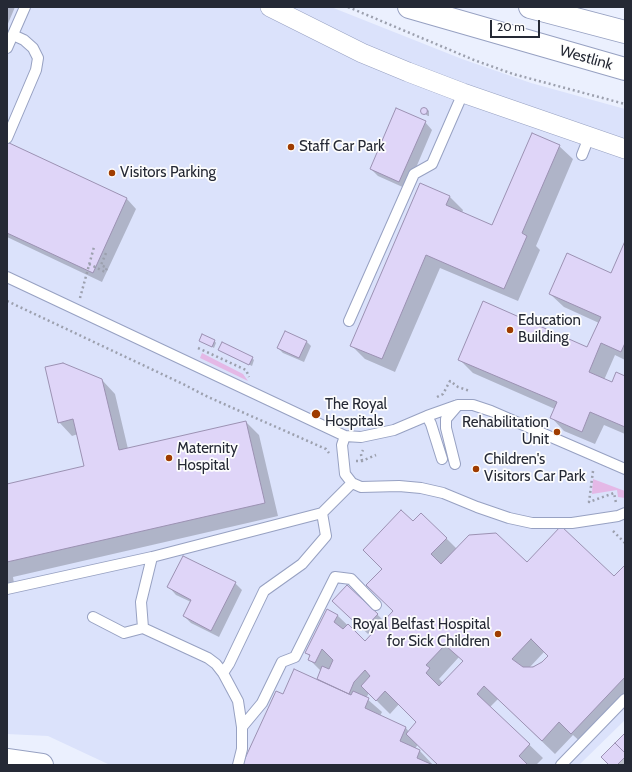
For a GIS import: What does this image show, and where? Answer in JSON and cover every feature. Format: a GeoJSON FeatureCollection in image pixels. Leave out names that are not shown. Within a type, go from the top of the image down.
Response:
{"type":"FeatureCollection","features":[{"type":"Feature","properties":{"kind":"main road","name":"Westlink"},"geometry":{"type":"LineString","coordinates":[[409,7],[625,69]]}},
{"type":"Feature","properties":{"kind":"main road"},"geometry":{"type":"LineString","coordinates":[[530,7],[625,32]]}},
{"type":"Feature","properties":{"kind":"main road"},"geometry":{"type":"LineString","coordinates":[[7,760],[42,765]]}},
{"type":"Feature","properties":{"kind":"street"},"geometry":{"type":"LineString","coordinates":[[270,7],[362,53],[463,93],[625,149]]}},
{"type":"Feature","properties":{"kind":"lane"},"geometry":{"type":"LineString","coordinates":[[7,48],[24,7]]}},
{"type":"Feature","properties":{"kind":"lane"},"geometry":{"type":"LineString","coordinates":[[7,138],[36,70],[38,58],[33,48],[24,40],[13,35]]}},
{"type":"Feature","properties":{"kind":"lane"},"geometry":{"type":"LineString","coordinates":[[349,321],[414,174],[432,164],[463,93]]}},
{"type":"Feature","properties":{"kind":"lane"},"geometry":{"type":"LineString","coordinates":[[582,155],[589,137]]}},
{"type":"Feature","properties":{"kind":"lane"},"geometry":{"type":"LineString","coordinates":[[7,277],[345,436],[361,437],[394,430],[458,405],[473,405],[491,411],[625,469]]}},
{"type":"Feature","properties":{"kind":"lane"},"geometry":{"type":"LineString","coordinates":[[455,464],[446,428],[446,420],[458,405]]}},
{"type":"Feature","properties":{"kind":"lane"},"geometry":{"type":"LineString","coordinates":[[427,416],[442,459]]}},
{"type":"Feature","properties":{"kind":"lane"},"geometry":{"type":"LineString","coordinates":[[345,436],[342,445],[345,474],[352,483],[361,487],[420,488],[443,493],[509,518],[532,523],[572,523],[623,517]]}},
{"type":"Feature","properties":{"kind":"lane"},"geometry":{"type":"LineString","coordinates":[[7,589],[152,557],[322,512],[352,483]]}},
{"type":"Feature","properties":{"kind":"lane"},"geometry":{"type":"LineString","coordinates":[[223,673],[229,664],[264,591],[302,564],[326,536],[322,512]]}},
{"type":"Feature","properties":{"kind":"lane"},"geometry":{"type":"LineString","coordinates":[[143,628],[141,602],[152,557]]}},
{"type":"Feature","properties":{"kind":"lane"},"geometry":{"type":"LineString","coordinates":[[242,728],[262,702],[282,662],[294,657],[335,577],[351,578],[376,605]]}},
{"type":"Feature","properties":{"kind":"lane"},"geometry":{"type":"LineString","coordinates":[[93,617],[124,632],[143,628],[208,658],[216,664],[223,673],[238,701],[242,728],[242,749],[238,765]]}},
{"type":"Feature","properties":{"kind":"lane"},"geometry":{"type":"LineString","coordinates":[[561,765],[625,699]]}},
{"type":"Feature","properties":{"kind":"path"},"geometry":{"type":"LineString","coordinates":[[348,7],[474,60],[514,74],[625,104]]}},
{"type":"Feature","properties":{"kind":"path"},"geometry":{"type":"LineString","coordinates":[[80,299],[94,247]]}},
{"type":"Feature","properties":{"kind":"path"},"geometry":{"type":"LineString","coordinates":[[89,264],[105,272],[107,268],[101,265],[106,253]]}},
{"type":"Feature","properties":{"kind":"path"},"geometry":{"type":"LineString","coordinates":[[7,301],[208,397],[326,449],[329,454]]}},
{"type":"Feature","properties":{"kind":"path"},"geometry":{"type":"LineString","coordinates":[[344,463],[362,461],[376,455]]}},
{"type":"Feature","properties":{"kind":"path"},"geometry":{"type":"LineString","coordinates":[[593,471],[589,502],[614,493]]}},
{"type":"Feature","properties":{"kind":"shaded area","name":"The Royal Hospitals"},"geometry":{"type":"Polygon","coordinates":[[[7,7],[331,7],[462,59],[531,83],[625,109],[625,720],[579,765],[110,765],[48,736],[7,734],[7,7]]]}},
{"type":"Feature","properties":{"kind":"shaded area"},"geometry":{"type":"Polygon","coordinates":[[[202,353],[243,374],[248,381],[200,358],[202,353]]]}},
{"type":"Feature","properties":{"kind":"shaded area"},"geometry":{"type":"Polygon","coordinates":[[[593,479],[625,491],[625,498],[618,497],[617,490],[592,494],[593,479]]]}},
{"type":"Feature","properties":{"kind":"building"},"geometry":{"type":"Polygon","coordinates":[[[424,107],[427,108],[427,114],[424,115],[421,114],[420,111],[421,108],[424,107]]]}},
{"type":"Feature","properties":{"kind":"building"},"geometry":{"type":"Polygon","coordinates":[[[396,108],[426,121],[399,182],[370,169],[396,108]]]}},
{"type":"Feature","properties":{"kind":"building"},"geometry":{"type":"Polygon","coordinates":[[[532,133],[560,145],[522,233],[527,236],[504,289],[426,255],[382,359],[350,346],[420,183],[450,196],[446,205],[492,225],[532,133]]]}},
{"type":"Feature","properties":{"kind":"building"},"geometry":{"type":"Polygon","coordinates":[[[7,142],[127,198],[93,273],[7,233],[7,142]]]}},
{"type":"Feature","properties":{"kind":"building","name":"Education Building"},"geometry":{"type":"Polygon","coordinates":[[[625,241],[625,343],[621,352],[601,343],[589,372],[612,382],[616,372],[625,376],[625,427],[590,412],[582,432],[550,418],[557,402],[458,360],[483,301],[587,347],[601,317],[549,294],[567,253],[611,273],[625,241]]]}},
{"type":"Feature","properties":{"kind":"building"},"geometry":{"type":"Polygon","coordinates":[[[285,331],[307,341],[299,358],[277,348],[285,331]]]}},
{"type":"Feature","properties":{"kind":"building"},"geometry":{"type":"Polygon","coordinates":[[[202,334],[215,340],[212,347],[199,341],[202,334]]]}},
{"type":"Feature","properties":{"kind":"building"},"geometry":{"type":"Polygon","coordinates":[[[222,342],[253,357],[249,365],[218,350],[222,342]]]}},
{"type":"Feature","properties":{"kind":"building","name":"Maternity Hospital"},"geometry":{"type":"Polygon","coordinates":[[[63,363],[102,379],[119,450],[246,421],[265,503],[7,562],[7,484],[84,466],[73,419],[58,423],[45,367],[63,363]]]}},
{"type":"Feature","properties":{"kind":"building","name":"Royal Belfast Hospital for Sick Children"},"geometry":{"type":"Polygon","coordinates":[[[401,510],[413,521],[421,513],[447,538],[431,554],[441,564],[469,535],[496,533],[527,562],[561,526],[614,576],[625,565],[625,677],[571,734],[559,722],[542,741],[484,686],[477,694],[530,744],[519,756],[528,765],[438,765],[406,734],[416,722],[385,691],[376,701],[361,686],[370,676],[365,670],[354,682],[349,694],[317,679],[322,666],[329,669],[333,660],[322,649],[315,663],[308,660],[310,655],[305,653],[327,609],[338,615],[334,622],[343,629],[348,624],[365,641],[393,611],[366,585],[382,569],[363,550],[401,510]],[[531,639],[512,659],[523,667],[533,667],[542,662],[548,656],[531,639]],[[445,645],[426,665],[430,668],[426,673],[439,686],[463,661],[445,645]]]}},
{"type":"Feature","properties":{"kind":"building"},"geometry":{"type":"Polygon","coordinates":[[[183,556],[236,582],[211,631],[183,616],[191,600],[167,587],[183,556]]]}},
{"type":"Feature","properties":{"kind":"building"},"geometry":{"type":"Polygon","coordinates":[[[347,585],[378,614],[363,630],[332,601],[347,585]]]}},
{"type":"Feature","properties":{"kind":"building"},"geometry":{"type":"Polygon","coordinates":[[[294,669],[351,695],[353,691],[369,698],[365,708],[406,727],[400,741],[420,750],[417,758],[433,765],[242,765],[276,691],[283,694],[294,669]]]}},
{"type":"Feature","properties":{"kind":"building"},"geometry":{"type":"Polygon","coordinates":[[[625,733],[625,753],[615,743],[625,733]]]}},
{"type":"Feature","properties":{"kind":"building"},"geometry":{"type":"Polygon","coordinates":[[[615,743],[625,753],[625,757],[617,765],[609,765],[601,757],[615,743]]]}},
{"type":"Feature","properties":{"kind":"place","name":"Staff Car Park"},"geometry":{"type":"Point","coordinates":[291,147]}},
{"type":"Feature","properties":{"kind":"place","name":"Visitors Parking"},"geometry":{"type":"Point","coordinates":[112,173]}},
{"type":"Feature","properties":{"kind":"place","name":"Education Building"},"geometry":{"type":"Point","coordinates":[510,330]}},
{"type":"Feature","properties":{"kind":"place","name":"The Royal Hospitals"},"geometry":{"type":"Point","coordinates":[316,414]}},
{"type":"Feature","properties":{"kind":"place","name":"Rehabilitation Unit"},"geometry":{"type":"Point","coordinates":[557,432]}},
{"type":"Feature","properties":{"kind":"place","name":"Maternity Hospital"},"geometry":{"type":"Point","coordinates":[169,458]}},
{"type":"Feature","properties":{"kind":"place","name":"Children's Visitors Car Park"},"geometry":{"type":"Point","coordinates":[476,469]}},
{"type":"Feature","properties":{"kind":"place","name":"Royal Belfast Hospital for Sick Children"},"geometry":{"type":"Point","coordinates":[498,634]}}]}
